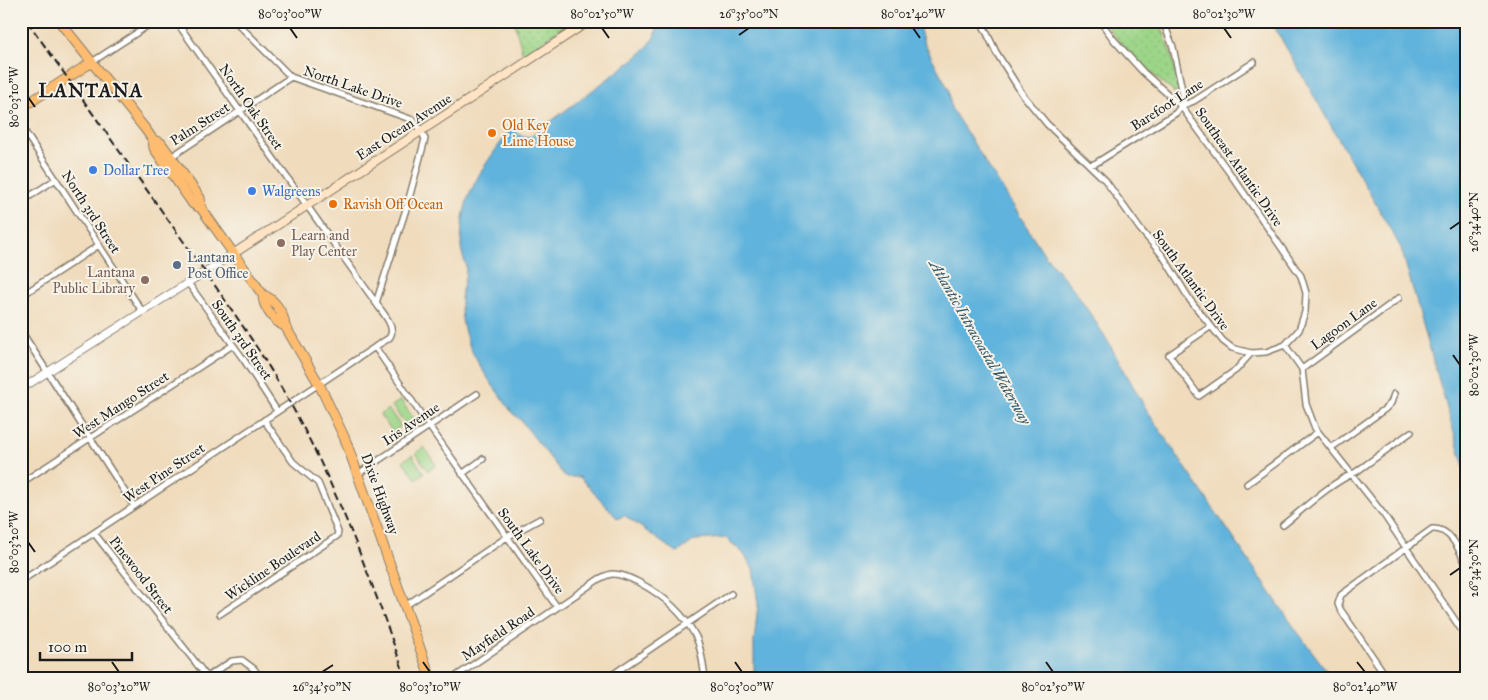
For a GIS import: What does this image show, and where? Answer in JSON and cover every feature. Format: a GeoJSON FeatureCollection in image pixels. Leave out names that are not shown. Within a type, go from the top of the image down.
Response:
{"type":"FeatureCollection","features":[{"type":"Feature","properties":{"kind":"main road","name":"Dixie Highway"},"geometry":{"type":"LineString","coordinates":[[59,21],[153,140],[154,148],[188,197],[193,204],[201,208],[262,295],[263,302],[278,323],[285,326],[319,384],[343,434],[431,679]]}},
{"type":"Feature","properties":{"kind":"main road","name":"East Ocean Avenue"},"geometry":{"type":"LineString","coordinates":[[233,254],[589,21]]}},
{"type":"Feature","properties":{"kind":"main road"},"geometry":{"type":"LineString","coordinates":[[21,108],[92,62]]}},
{"type":"Feature","properties":{"kind":"main road","name":"Dixie Highway"},"geometry":{"type":"LineString","coordinates":[[153,140],[161,143],[171,156],[200,198],[201,208]]}},
{"type":"Feature","properties":{"kind":"street"},"geometry":{"type":"LineString","coordinates":[[92,62],[155,21]]}},
{"type":"Feature","properties":{"kind":"street","name":"North Oak Street"},"geometry":{"type":"LineString","coordinates":[[176,21],[391,326],[389,338],[375,347]]}},
{"type":"Feature","properties":{"kind":"street","name":"North Lake Drive"},"geometry":{"type":"LineString","coordinates":[[235,21],[291,77],[413,120],[421,131]]}},
{"type":"Feature","properties":{"kind":"street","name":"South Atlantic Drive"},"geometry":{"type":"LineString","coordinates":[[981,21],[1002,63],[1022,95],[1047,124],[1105,180],[1140,229],[1163,256],[1190,300],[1210,327],[1232,348],[1251,353]]}},
{"type":"Feature","properties":{"kind":"street","name":"Southeast Atlantic Drive"},"geometry":{"type":"LineString","coordinates":[[1100,21],[1114,40],[1143,72],[1181,106],[1240,186],[1301,276],[1306,294],[1305,312],[1299,330],[1285,344]]}},
{"type":"Feature","properties":{"kind":"street"},"geometry":{"type":"LineString","coordinates":[[1163,21],[1173,47],[1184,98],[1181,106]]}},
{"type":"Feature","properties":{"kind":"street","name":"Barefoot Lane"},"geometry":{"type":"LineString","coordinates":[[1090,165],[1176,113],[1181,106],[1194,101],[1254,62]]}},
{"type":"Feature","properties":{"kind":"street","name":"Palm Street"},"geometry":{"type":"LineString","coordinates":[[171,156],[291,77]]}},
{"type":"Feature","properties":{"kind":"street","name":"North 3rd Street"},"geometry":{"type":"LineString","coordinates":[[21,126],[142,311]]}},
{"type":"Feature","properties":{"kind":"street"},"geometry":{"type":"LineString","coordinates":[[376,303],[425,139],[421,131]]}},
{"type":"Feature","properties":{"kind":"street"},"geometry":{"type":"LineString","coordinates":[[21,202],[56,179]]}},
{"type":"Feature","properties":{"kind":"street"},"geometry":{"type":"LineString","coordinates":[[21,296],[99,245]]}},
{"type":"Feature","properties":{"kind":"street"},"geometry":{"type":"LineString","coordinates":[[21,390],[233,254]]}},
{"type":"Feature","properties":{"kind":"street","name":"South 3rd Street"},"geometry":{"type":"LineString","coordinates":[[188,283],[233,344],[277,411]]}},
{"type":"Feature","properties":{"kind":"street","name":"Lagoon Lane"},"geometry":{"type":"LineString","coordinates":[[1302,369],[1400,298]]}},
{"type":"Feature","properties":{"kind":"street"},"geometry":{"type":"LineString","coordinates":[[1210,327],[1168,355],[1199,396],[1236,370],[1251,353],[1266,352],[1285,344],[1302,369],[1308,412],[1318,432],[1384,515],[1467,638]]}},
{"type":"Feature","properties":{"kind":"street"},"geometry":{"type":"LineString","coordinates":[[21,332],[134,506]]}},
{"type":"Feature","properties":{"kind":"street","name":"West Mango Street"},"geometry":{"type":"LineString","coordinates":[[21,483],[233,344]]}},
{"type":"Feature","properties":{"kind":"street","name":"West Pine Street"},"geometry":{"type":"LineString","coordinates":[[21,581],[375,347]]}},
{"type":"Feature","properties":{"kind":"street","name":"South Lake Drive"},"geometry":{"type":"LineString","coordinates":[[375,347],[462,474],[557,607],[599,579],[612,574],[629,578],[656,592],[671,603],[688,624],[702,654],[705,679]]}},
{"type":"Feature","properties":{"kind":"street","name":"Iris Avenue"},"geometry":{"type":"LineString","coordinates":[[358,474],[476,394]]}},
{"type":"Feature","properties":{"kind":"street"},"geometry":{"type":"LineString","coordinates":[[1331,448],[1385,409],[1391,403],[1394,394]]}},
{"type":"Feature","properties":{"kind":"street","name":"Wickline Boulevard"},"geometry":{"type":"LineString","coordinates":[[220,614],[337,536],[338,532],[318,483],[293,462],[264,420]]}},
{"type":"Feature","properties":{"kind":"street"},"geometry":{"type":"LineString","coordinates":[[1247,484],[1318,432]]}},
{"type":"Feature","properties":{"kind":"street"},"geometry":{"type":"LineString","coordinates":[[1283,525],[1327,490],[1411,432]]}},
{"type":"Feature","properties":{"kind":"street"},"geometry":{"type":"LineString","coordinates":[[462,474],[483,460]]}},
{"type":"Feature","properties":{"kind":"street"},"geometry":{"type":"LineString","coordinates":[[405,606],[507,537],[540,519]]}},
{"type":"Feature","properties":{"kind":"street"},"geometry":{"type":"LineString","coordinates":[[1388,679],[1343,614],[1338,604],[1341,595],[1432,529],[1446,532],[1467,566]]}},
{"type":"Feature","properties":{"kind":"street","name":"Pinewood Street"},"geometry":{"type":"LineString","coordinates":[[94,533],[206,678]]}},
{"type":"Feature","properties":{"kind":"street"},"geometry":{"type":"LineString","coordinates":[[606,679],[731,594]]}},
{"type":"Feature","properties":{"kind":"street","name":"Mayfield Road"},"geometry":{"type":"LineString","coordinates":[[452,679],[557,607]]}},
{"type":"Feature","properties":{"kind":"street"},"geometry":{"type":"LineString","coordinates":[[206,678],[232,661],[242,660],[254,669],[261,679]]}},
{"type":"Feature","properties":{"kind":"street"},"geometry":{"type":"LineString","coordinates":[[21,673],[24,679]]}},
{"type":"Feature","properties":{"kind":"green space"},"geometry":{"type":"Polygon","coordinates":[[[514,21],[572,21],[523,55],[514,21]]]}},
{"type":"Feature","properties":{"kind":"green space"},"geometry":{"type":"Polygon","coordinates":[[[1104,21],[1160,21],[1173,61],[1179,91],[1175,93],[1146,69],[1119,41],[1104,21]]]}},
{"type":"Feature","properties":{"kind":"green space"},"geometry":{"type":"Polygon","coordinates":[[[401,400],[413,418],[405,424],[392,406],[401,400]]]}},
{"type":"Feature","properties":{"kind":"green space"},"geometry":{"type":"Polygon","coordinates":[[[388,409],[401,426],[393,432],[380,415],[388,409]]]}},
{"type":"Feature","properties":{"kind":"green space"},"geometry":{"type":"Polygon","coordinates":[[[424,447],[436,465],[428,471],[416,453],[424,447]]]}},
{"type":"Feature","properties":{"kind":"green space"},"geometry":{"type":"Polygon","coordinates":[[[412,455],[424,473],[416,479],[403,461],[412,455]]]}},
{"type":"Feature","properties":{"kind":"water","name":"Atlantic Intracoastal Waterway"},"geometry":{"type":"Polygon","coordinates":[[[657,21],[917,21],[924,43],[949,90],[951,108],[1044,254],[1076,292],[1106,338],[1149,414],[1296,630],[1333,679],[754,679],[754,642],[758,604],[753,569],[743,553],[726,538],[695,540],[677,553],[624,515],[618,519],[580,477],[565,477],[519,418],[513,414],[485,374],[470,347],[462,316],[461,295],[466,269],[461,247],[463,218],[468,198],[485,166],[512,127],[519,135],[530,137],[637,57],[654,37],[657,21]]]}},
{"type":"Feature","properties":{"kind":"water"},"geometry":{"type":"Polygon","coordinates":[[[1271,21],[1465,21],[1467,24],[1467,478],[1401,248],[1271,21]]]}},
{"type":"Feature","properties":{"kind":"railway"},"geometry":{"type":"LineString","coordinates":[[27,21],[221,294],[250,337],[290,403],[340,504],[406,679]]}},
{"type":"Feature","properties":{"kind":"place","name":"Old Key Lime House"},"geometry":{"type":"Point","coordinates":[492,133]}},
{"type":"Feature","properties":{"kind":"place","name":"Dollar Tree"},"geometry":{"type":"Point","coordinates":[93,170]}},
{"type":"Feature","properties":{"kind":"place","name":"Walgreens"},"geometry":{"type":"Point","coordinates":[252,191]}},
{"type":"Feature","properties":{"kind":"place","name":"Ravish Off Ocean"},"geometry":{"type":"Point","coordinates":[333,204]}},
{"type":"Feature","properties":{"kind":"place","name":"Learn and Play Center"},"geometry":{"type":"Point","coordinates":[281,243]}},
{"type":"Feature","properties":{"kind":"place","name":"Lantana Post Office"},"geometry":{"type":"Point","coordinates":[177,265]}},
{"type":"Feature","properties":{"kind":"place","name":"Lantana Public Library"},"geometry":{"type":"Point","coordinates":[145,280]}},
{"type":"Feature","properties":{"kind":"district","name":"LANTANA"},"geometry":{"type":"Point","coordinates":[91,90]}}]}
